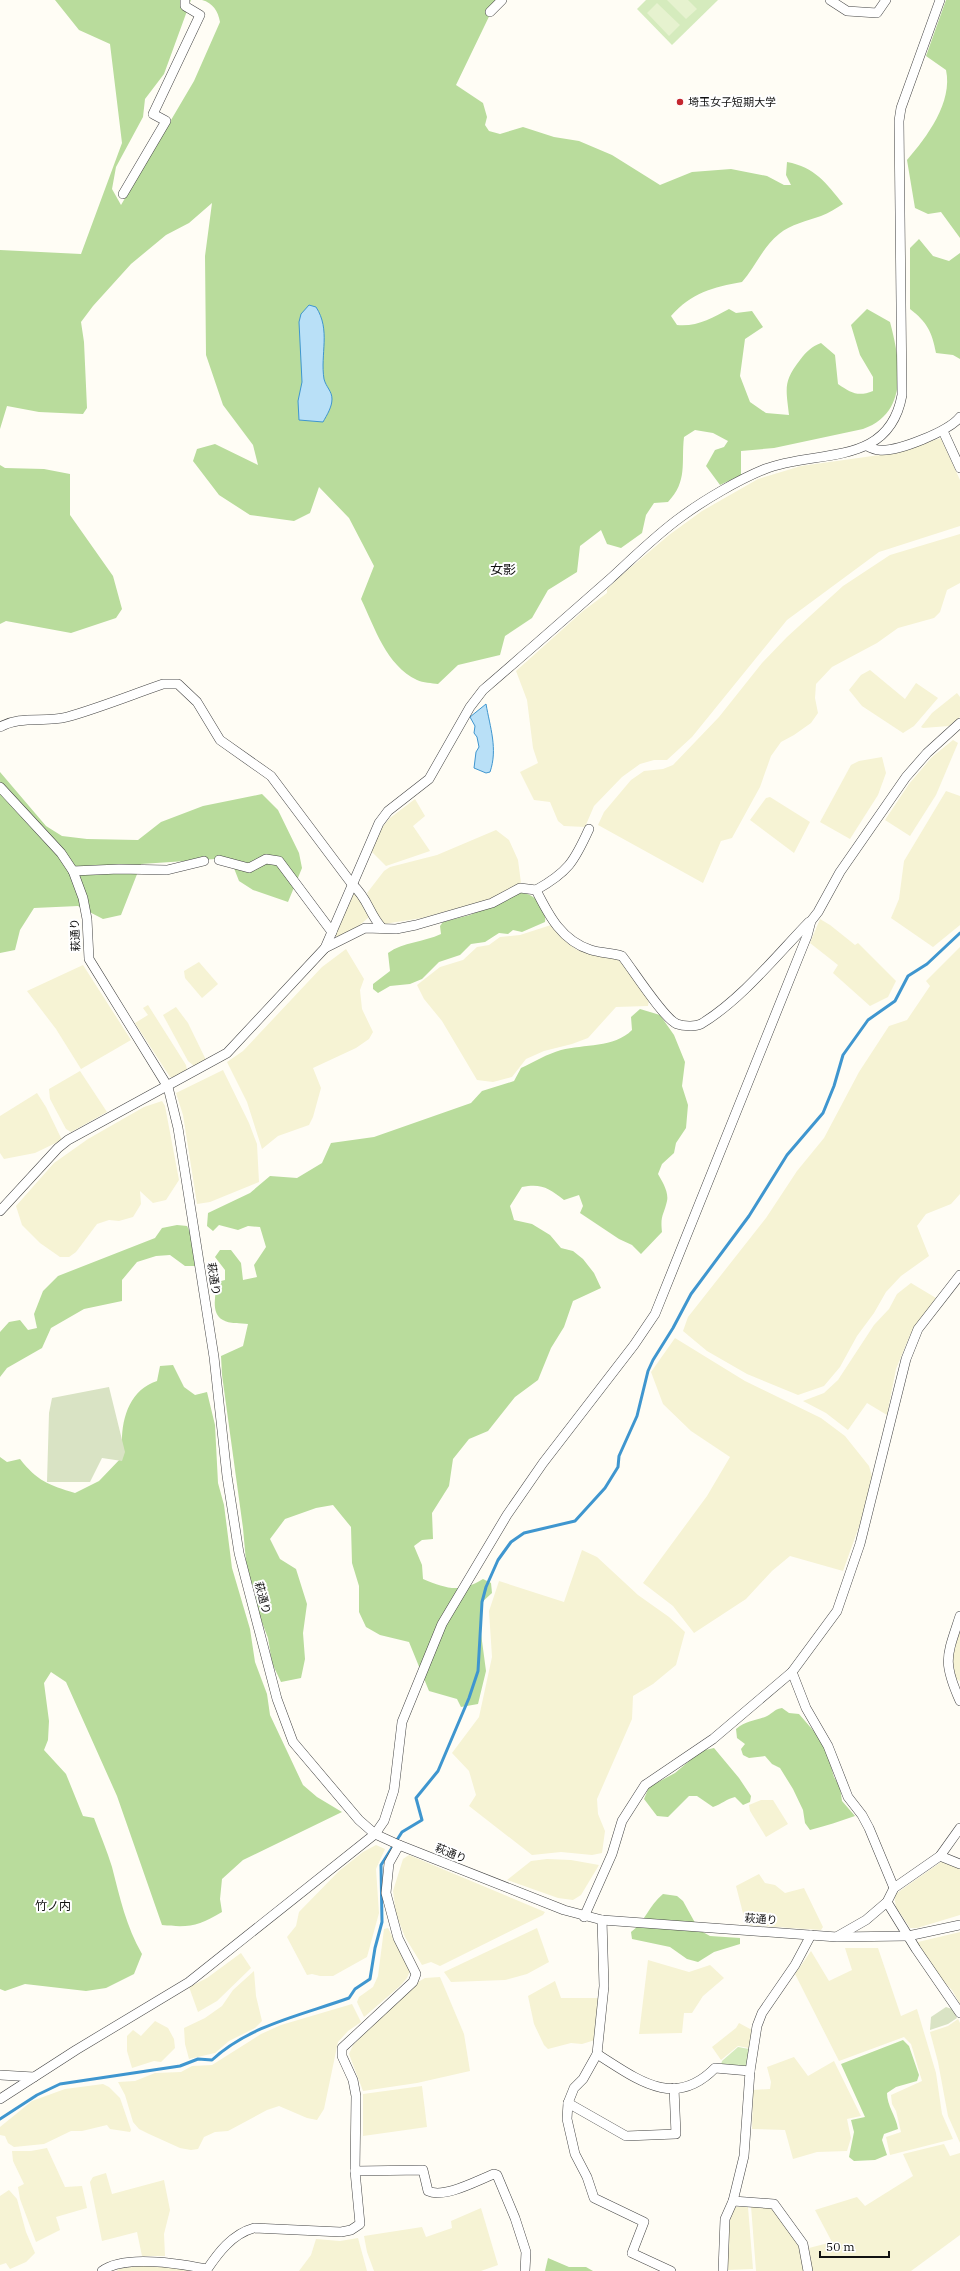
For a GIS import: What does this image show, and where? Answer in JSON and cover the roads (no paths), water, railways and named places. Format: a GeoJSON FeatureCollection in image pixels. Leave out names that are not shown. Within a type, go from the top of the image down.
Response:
{"type":"FeatureCollection","features":[{"type":"Feature","properties":{"kind":"street"},"geometry":{"type":"LineString","coordinates":[[123,194],[166,121],[153,114],[200,15],[185,6],[185,0]]}},
{"type":"Feature","properties":{"kind":"street"},"geometry":{"type":"LineString","coordinates":[[490,12],[502,0]]}},
{"type":"Feature","properties":{"kind":"street"},"geometry":{"type":"LineString","coordinates":[[830,0],[847,10],[877,13],[886,0]]}},
{"type":"Feature","properties":{"kind":"street"},"geometry":{"type":"LineString","coordinates":[[0,1211],[51,1154],[68,1140],[168,1087],[227,1053],[325,948],[378,823],[388,811],[429,780],[470,707],[483,690],[680,517],[765,469],[851,452],[867,446],[882,435],[891,424],[900,405],[902,395],[899,121],[901,108],[940,0]]}},
{"type":"Feature","properties":{"kind":"street"},"geometry":{"type":"LineString","coordinates":[[867,446],[879,450],[890,449],[943,431],[960,417]]}},
{"type":"Feature","properties":{"kind":"street"},"geometry":{"type":"LineString","coordinates":[[943,431],[960,468]]}},
{"type":"Feature","properties":{"kind":"street"},"geometry":{"type":"LineString","coordinates":[[0,727],[8,723],[29,719],[65,718],[163,684],[178,684],[197,702],[220,740],[271,776],[352,884],[362,893],[369,904],[373,918],[382,928]]}},
{"type":"Feature","properties":{"kind":"street"},"geometry":{"type":"LineString","coordinates":[[536,890],[548,915],[564,935],[574,944],[592,951],[622,956],[665,1014],[677,1024],[690,1026],[700,1025],[732,1000],[811,921],[818,912],[840,872],[906,778],[927,753],[960,723]]}},
{"type":"Feature","properties":{"kind":"street","name":"萩通り"},"geometry":{"type":"LineString","coordinates":[[0,787],[61,853],[73,871],[83,898],[87,919],[89,959],[168,1087],[178,1128],[214,1357],[226,1476],[239,1553],[277,1699],[293,1742],[359,1820],[375,1834],[399,1845],[584,1917],[602,1920],[837,1936],[908,1936],[960,1925]]}},
{"type":"Feature","properties":{"kind":"street"},"geometry":{"type":"LineString","coordinates":[[365,928],[396,929],[416,925],[492,903],[520,888],[536,890],[558,877],[576,858],[589,829]]}},
{"type":"Feature","properties":{"kind":"street"},"geometry":{"type":"LineString","coordinates":[[219,860],[249,868],[266,859],[280,861],[332,932]]}},
{"type":"Feature","properties":{"kind":"street"},"geometry":{"type":"LineString","coordinates":[[73,871],[119,868],[167,870],[204,861]]}},
{"type":"Feature","properties":{"kind":"street"},"geometry":{"type":"LineString","coordinates":[[325,948],[365,928],[373,918]]}},
{"type":"Feature","properties":{"kind":"street"},"geometry":{"type":"LineString","coordinates":[[0,2098],[194,1978],[375,1834],[384,1821],[394,1790],[402,1722],[442,1624],[507,1514],[543,1463],[634,1345],[655,1314],[807,936],[811,921]]}},
{"type":"Feature","properties":{"kind":"street"},"geometry":{"type":"LineString","coordinates":[[584,1917],[612,1854],[622,1821],[645,1785],[713,1739],[792,1672],[837,1611],[860,1544],[906,1359],[918,1329],[960,1278]]}},
{"type":"Feature","properties":{"kind":"street"},"geometry":{"type":"LineString","coordinates":[[960,1616],[949,1648],[947,1666],[949,1676],[960,1701]]}},
{"type":"Feature","properties":{"kind":"street"},"geometry":{"type":"LineString","coordinates":[[792,1672],[806,1708],[828,1746],[848,1798],[869,1828],[894,1888]]}},
{"type":"Feature","properties":{"kind":"street"},"geometry":{"type":"LineString","coordinates":[[837,1936],[866,1920],[887,1902],[894,1888],[940,1856],[960,1828]]}},
{"type":"Feature","properties":{"kind":"street"},"geometry":{"type":"LineString","coordinates":[[102,2271],[116,2265],[146,2261],[171,2261],[206,2270],[233,2238],[245,2230],[254,2228],[341,2232],[358,2227],[360,2224],[355,2171],[356,2096],[353,2080],[342,2056],[342,2048],[413,1982],[416,1974],[398,1938],[386,1893],[389,1863],[399,1845]]}},
{"type":"Feature","properties":{"kind":"street"},"geometry":{"type":"LineString","coordinates":[[940,1856],[960,1864]]}},
{"type":"Feature","properties":{"kind":"street"},"geometry":{"type":"LineString","coordinates":[[887,1902],[960,2013]]}},
{"type":"Feature","properties":{"kind":"street"},"geometry":{"type":"LineString","coordinates":[[602,1920],[604,1986],[597,2054],[583,2078],[574,2088],[568,2103],[567,2119],[569,2135],[575,2154],[587,2177],[594,2198],[644,2222],[632,2253],[671,2271]]}},
{"type":"Feature","properties":{"kind":"street"},"geometry":{"type":"LineString","coordinates":[[723,2271],[725,2219],[733,2201],[744,2156],[750,2071],[757,2026],[762,2013],[795,1965],[811,1935]]}},
{"type":"Feature","properties":{"kind":"street"},"geometry":{"type":"LineString","coordinates":[[597,2054],[638,2080],[658,2088],[693,2086],[706,2078],[715,2068],[750,2071]]}},
{"type":"Feature","properties":{"kind":"street"},"geometry":{"type":"LineString","coordinates":[[0,2075],[34,2077]]}},
{"type":"Feature","properties":{"kind":"street"},"geometry":{"type":"LineString","coordinates":[[568,2103],[626,2136],[676,2134],[674,2088]]}},
{"type":"Feature","properties":{"kind":"street"},"geometry":{"type":"LineString","coordinates":[[355,2171],[423,2170],[428,2191],[432,2194],[446,2193],[494,2174],[497,2175],[515,2218],[526,2252],[525,2271]]}},
{"type":"Feature","properties":{"kind":"street"},"geometry":{"type":"LineString","coordinates":[[733,2201],[774,2204],[803,2244],[808,2271]]}},
{"type":"Feature","properties":{"kind":"water"},"geometry":{"type":"Polygon","coordinates":[[[309,305],[316,307],[323,324],[324,379],[332,396],[332,402],[328,414],[323,422],[299,420],[298,401],[302,382],[299,322],[301,314],[309,305]]]}},
{"type":"Feature","properties":{"kind":"water"},"geometry":{"type":"Polygon","coordinates":[[[486,704],[492,738],[493,755],[490,772],[486,773],[474,768],[476,752],[479,747],[477,737],[474,733],[475,726],[470,717],[486,704]]]}},
{"type":"Feature","properties":{"kind":"waterway"},"geometry":{"type":"LineString","coordinates":[[0,2119],[37,2095],[60,2084],[180,2066],[198,2059],[212,2060],[227,2048],[260,2029],[349,1998],[355,1989],[370,1979],[375,1948],[382,1922],[381,1865],[402,1832],[422,1820],[416,1798],[438,1771],[469,1698],[478,1671],[482,1602],[486,1587],[498,1560],[511,1542],[524,1533],[575,1521],[605,1488],[618,1467],[619,1456],[637,1416],[648,1371],[653,1360],[673,1328],[691,1294],[749,1216],[787,1155],[823,1113],[834,1086],[843,1055],[868,1020],[895,1001],[908,976],[927,964],[960,933]]}},
{"type":"Feature","properties":{"kind":"place","name":"埼玉女子短期大学"},"geometry":{"type":"Point","coordinates":[680,102]}},
{"type":"Feature","properties":{"kind":"district","name":"女影"},"geometry":{"type":"Point","coordinates":[503,569]}},
{"type":"Feature","properties":{"kind":"district","name":"竹ノ内"},"geometry":{"type":"Point","coordinates":[53,1905]}}]}
